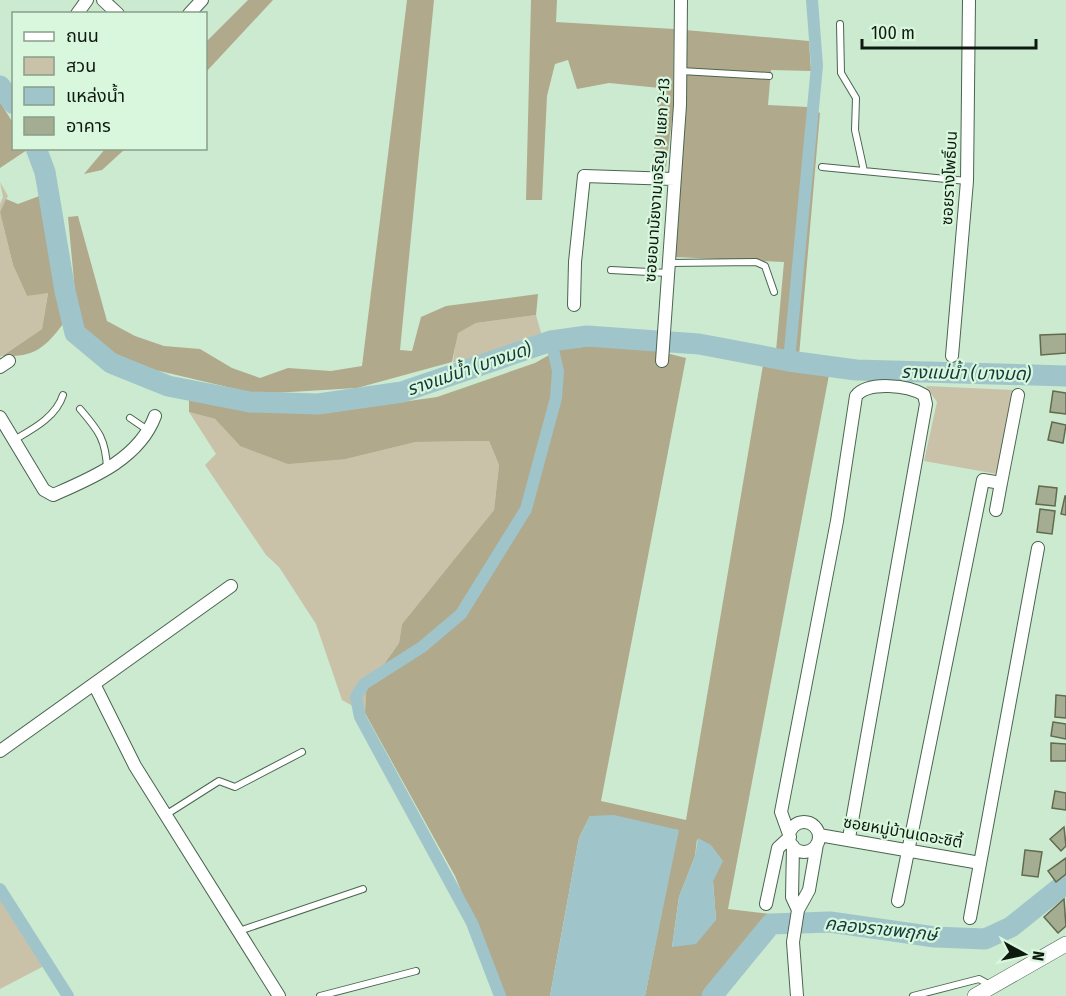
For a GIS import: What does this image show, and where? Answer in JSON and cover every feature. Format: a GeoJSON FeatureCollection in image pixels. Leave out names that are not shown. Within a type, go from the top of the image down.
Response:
{"type":"FeatureCollection","features":[{"type":"Feature","properties":{"kind":"street"},"geometry":{"type":"LineString","coordinates":[[78,12],[87,0]]}},
{"type":"Feature","properties":{"kind":"street"},"geometry":{"type":"LineString","coordinates":[[103,0],[116,12]]}},
{"type":"Feature","properties":{"kind":"street"},"geometry":{"type":"LineString","coordinates":[[191,12],[202,0]]}},
{"type":"Feature","properties":{"kind":"street","name":"ซอยอนามัยงามเจริญ 9 แยก 2-13"},"geometry":{"type":"LineString","coordinates":[[662,361],[680,70],[681,0]]}},
{"type":"Feature","properties":{"kind":"street","name":"ซอยรางโพธิ์บน"},"geometry":{"type":"LineString","coordinates":[[952,357],[967,181],[969,0]]}},
{"type":"Feature","properties":{"kind":"street"},"geometry":{"type":"LineString","coordinates":[[574,305],[576,251],[584,176],[674,179]]}},
{"type":"Feature","properties":{"kind":"street"},"geometry":{"type":"LineString","coordinates":[[798,913],[792,897],[791,842],[781,812],[837,521],[856,396],[861,390],[870,387],[915,390],[924,395],[926,404],[849,838]]}},
{"type":"Feature","properties":{"kind":"street"},"geometry":{"type":"LineString","coordinates":[[996,510],[1018,394]]}},
{"type":"Feature","properties":{"kind":"street"},"geometry":{"type":"LineString","coordinates":[[0,417],[44,490],[53,495],[107,470],[140,443],[149,431],[154,416]]}},
{"type":"Feature","properties":{"kind":"street"},"geometry":{"type":"LineString","coordinates":[[898,901],[983,480],[1001,483]]}},
{"type":"Feature","properties":{"kind":"street"},"geometry":{"type":"LineString","coordinates":[[970,918],[1038,548]]}},
{"type":"Feature","properties":{"kind":"street"},"geometry":{"type":"LineString","coordinates":[[0,751],[231,586]]}},
{"type":"Feature","properties":{"kind":"street"},"geometry":{"type":"LineString","coordinates":[[94,684],[135,766],[279,996]]}},
{"type":"Feature","properties":{"kind":"street","name":"ซอยหมู่บ้านเดอะซิตี้"},"geometry":{"type":"LineString","coordinates":[[818,839],[815,826],[801,822],[793,828],[791,842],[806,852],[818,839],[849,838],[980,863]]}},
{"type":"Feature","properties":{"kind":"street"},"geometry":{"type":"LineString","coordinates":[[797,996],[795,931],[798,913],[809,890],[818,839]]}},
{"type":"Feature","properties":{"kind":"street"},"geometry":{"type":"LineString","coordinates":[[766,904],[778,848],[791,842]]}},
{"type":"Feature","properties":{"kind":"street"},"geometry":{"type":"LineString","coordinates":[[975,996],[993,988],[1066,944]]}},
{"type":"Feature","properties":{"kind":"lane"},"geometry":{"type":"LineString","coordinates":[[840,24],[841,73],[856,98],[855,130],[864,171]]}},
{"type":"Feature","properties":{"kind":"lane"},"geometry":{"type":"LineString","coordinates":[[680,70],[770,76]]}},
{"type":"Feature","properties":{"kind":"lane"},"geometry":{"type":"LineString","coordinates":[[822,167],[967,181]]}},
{"type":"Feature","properties":{"kind":"lane"},"geometry":{"type":"LineString","coordinates":[[611,270],[756,262],[765,266],[774,292]]}},
{"type":"Feature","properties":{"kind":"lane"},"geometry":{"type":"LineString","coordinates":[[14,440],[48,418],[60,406],[63,395]]}},
{"type":"Feature","properties":{"kind":"lane"},"geometry":{"type":"LineString","coordinates":[[80,409],[97,429],[106,446],[107,470]]}},
{"type":"Feature","properties":{"kind":"lane"},"geometry":{"type":"LineString","coordinates":[[130,418],[149,431]]}},
{"type":"Feature","properties":{"kind":"lane"},"geometry":{"type":"LineString","coordinates":[[167,814],[219,781],[235,787],[302,752]]}},
{"type":"Feature","properties":{"kind":"lane"},"geometry":{"type":"LineString","coordinates":[[239,931],[363,889]]}},
{"type":"Feature","properties":{"kind":"lane"},"geometry":{"type":"LineString","coordinates":[[320,996],[416,971]]}},
{"type":"Feature","properties":{"kind":"lane"},"geometry":{"type":"LineString","coordinates":[[913,996],[979,979],[993,988]]}},
{"type":"Feature","properties":{"kind":"green space"},"geometry":{"type":"Polygon","coordinates":[[[0,182],[8,196],[0,212],[3,197],[0,182]]]}},
{"type":"Feature","properties":{"kind":"green space"},"geometry":{"type":"Polygon","coordinates":[[[0,212],[13,265],[27,296],[48,292],[42,329],[0,357],[0,212]]]}},
{"type":"Feature","properties":{"kind":"green space"},"geometry":{"type":"Polygon","coordinates":[[[536,315],[542,336],[467,363],[453,362],[457,333],[476,323],[536,315]]]}},
{"type":"Feature","properties":{"kind":"green space"},"geometry":{"type":"Polygon","coordinates":[[[926,386],[1013,390],[997,474],[924,461],[937,402],[926,386]]]}},
{"type":"Feature","properties":{"kind":"green space"},"geometry":{"type":"Polygon","coordinates":[[[189,412],[215,419],[240,446],[346,459],[416,442],[489,441],[499,465],[494,510],[402,624],[399,643],[366,690],[365,713],[342,700],[316,624],[279,567],[266,555],[205,465],[216,454],[189,412]]]}},
{"type":"Feature","properties":{"kind":"green space"},"geometry":{"type":"Polygon","coordinates":[[[0,895],[44,966],[0,989],[0,895]]]}},
{"type":"Feature","properties":{"kind":"shaded area"},"geometry":{"type":"Polygon","coordinates":[[[248,0],[273,0],[207,71],[207,41],[248,0]]]}},
{"type":"Feature","properties":{"kind":"shaded area"},"geometry":{"type":"Polygon","coordinates":[[[407,0],[434,0],[400,350],[412,351],[421,317],[446,306],[538,294],[536,315],[476,323],[458,333],[452,362],[357,388],[257,394],[134,365],[88,337],[77,313],[68,217],[78,216],[107,321],[135,336],[164,346],[200,349],[232,368],[260,378],[288,368],[331,371],[362,366],[407,0]]]}},
{"type":"Feature","properties":{"kind":"shaded area"},"geometry":{"type":"Polygon","coordinates":[[[531,0],[557,0],[556,22],[674,29],[673,111],[665,175],[652,173],[660,88],[609,83],[577,89],[568,60],[555,64],[547,96],[542,200],[526,200],[531,0]]]}},
{"type":"Feature","properties":{"kind":"shaded area"},"geometry":{"type":"Polygon","coordinates":[[[685,30],[809,41],[811,71],[771,70],[768,105],[808,107],[820,113],[799,356],[776,351],[784,262],[674,257],[685,30]]]}},
{"type":"Feature","properties":{"kind":"shaded area"},"geometry":{"type":"Polygon","coordinates":[[[0,102],[12,121],[12,150],[27,150],[0,168],[0,102]]]}},
{"type":"Feature","properties":{"kind":"shaded area"},"geometry":{"type":"Polygon","coordinates":[[[104,150],[124,150],[102,170],[84,174],[104,150]]]}},
{"type":"Feature","properties":{"kind":"shaded area"},"geometry":{"type":"Polygon","coordinates":[[[42,195],[63,324],[50,340],[37,350],[22,355],[2,356],[42,329],[48,293],[27,296],[13,265],[0,212],[6,199],[18,204],[42,195]]]}},
{"type":"Feature","properties":{"kind":"shaded area"},"geometry":{"type":"Polygon","coordinates":[[[598,345],[654,350],[686,358],[601,801],[686,820],[763,365],[829,375],[728,909],[786,916],[776,932],[702,996],[645,996],[678,830],[590,816],[579,838],[550,996],[505,996],[455,876],[365,713],[366,690],[399,643],[402,624],[494,510],[499,465],[489,441],[416,442],[346,459],[288,464],[240,446],[215,419],[189,412],[189,394],[208,402],[318,414],[437,397],[535,363],[558,350],[598,345]],[[697,839],[695,856],[679,897],[672,947],[716,920],[713,881],[697,839]]]}},
{"type":"Feature","properties":{"kind":"water"},"geometry":{"type":"Polygon","coordinates":[[[614,815],[679,830],[645,996],[550,996],[579,838],[590,816],[614,815]]]}},
{"type":"Feature","properties":{"kind":"water"},"geometry":{"type":"Polygon","coordinates":[[[698,838],[711,845],[723,861],[713,881],[716,920],[696,944],[672,947],[679,897],[695,856],[698,838]]]}},
{"type":"Feature","properties":{"kind":"building"},"geometry":{"type":"Polygon","coordinates":[[[1066,334],[1066,353],[1041,355],[1040,335],[1066,334]]]}},
{"type":"Feature","properties":{"kind":"building"},"geometry":{"type":"Polygon","coordinates":[[[1053,391],[1066,393],[1066,414],[1050,412],[1053,391]]]}},
{"type":"Feature","properties":{"kind":"building"},"geometry":{"type":"Polygon","coordinates":[[[1052,422],[1066,425],[1063,443],[1048,440],[1052,422]]]}},
{"type":"Feature","properties":{"kind":"building"},"geometry":{"type":"Polygon","coordinates":[[[1039,486],[1057,488],[1055,506],[1036,504],[1039,486]]]}},
{"type":"Feature","properties":{"kind":"building"},"geometry":{"type":"Polygon","coordinates":[[[1066,496],[1066,515],[1061,514],[1066,496]]]}},
{"type":"Feature","properties":{"kind":"building"},"geometry":{"type":"Polygon","coordinates":[[[1040,509],[1055,511],[1052,534],[1037,532],[1040,509]]]}},
{"type":"Feature","properties":{"kind":"building"},"geometry":{"type":"Polygon","coordinates":[[[1056,695],[1066,696],[1066,718],[1055,717],[1056,695]]]}},
{"type":"Feature","properties":{"kind":"building"},"geometry":{"type":"Polygon","coordinates":[[[1053,722],[1066,724],[1066,739],[1051,736],[1053,722]]]}},
{"type":"Feature","properties":{"kind":"building"},"geometry":{"type":"Polygon","coordinates":[[[1051,743],[1066,744],[1066,761],[1051,761],[1051,743]]]}},
{"type":"Feature","properties":{"kind":"building"},"geometry":{"type":"Polygon","coordinates":[[[1055,791],[1066,793],[1066,810],[1052,808],[1055,791]]]}},
{"type":"Feature","properties":{"kind":"building"},"geometry":{"type":"Polygon","coordinates":[[[1064,827],[1066,846],[1061,851],[1050,839],[1064,827]]]}},
{"type":"Feature","properties":{"kind":"building"},"geometry":{"type":"Polygon","coordinates":[[[1025,850],[1042,852],[1038,877],[1022,875],[1025,850]]]}},
{"type":"Feature","properties":{"kind":"building"},"geometry":{"type":"Polygon","coordinates":[[[1066,858],[1066,874],[1056,882],[1048,871],[1066,858]]]}},
{"type":"Feature","properties":{"kind":"building"},"geometry":{"type":"Polygon","coordinates":[[[1064,899],[1066,926],[1058,933],[1044,917],[1064,899]]]}},
{"type":"Feature","properties":{"kind":"waterway"},"geometry":{"type":"LineString","coordinates":[[789,361],[817,66],[812,0]]}},
{"type":"Feature","properties":{"kind":"waterway","name":"รางแม่น้ำ (บางมด)"},"geometry":{"type":"LineString","coordinates":[[0,86],[12,101]]}},
{"type":"Feature","properties":{"kind":"waterway","name":"รางแม่น้ำ (บางมด)"},"geometry":{"type":"LineString","coordinates":[[37,150],[45,172],[65,291],[75,333],[111,363],[168,386],[250,402],[318,404],[402,392],[551,341],[587,336],[699,344],[789,361],[856,370],[1066,376]]}},
{"type":"Feature","properties":{"kind":"waterway"},"geometry":{"type":"LineString","coordinates":[[500,996],[472,923],[360,717],[356,697],[364,684],[422,647],[461,614],[526,509],[556,398],[558,371],[551,341]]}},
{"type":"Feature","properties":{"kind":"waterway","name":"คลองราชพฤกษ์"},"geometry":{"type":"LineString","coordinates":[[712,996],[771,924],[830,922],[935,937],[985,939],[1011,927],[1066,883]]}},
{"type":"Feature","properties":{"kind":"waterway"},"geometry":{"type":"LineString","coordinates":[[0,889],[68,996]]}}]}
